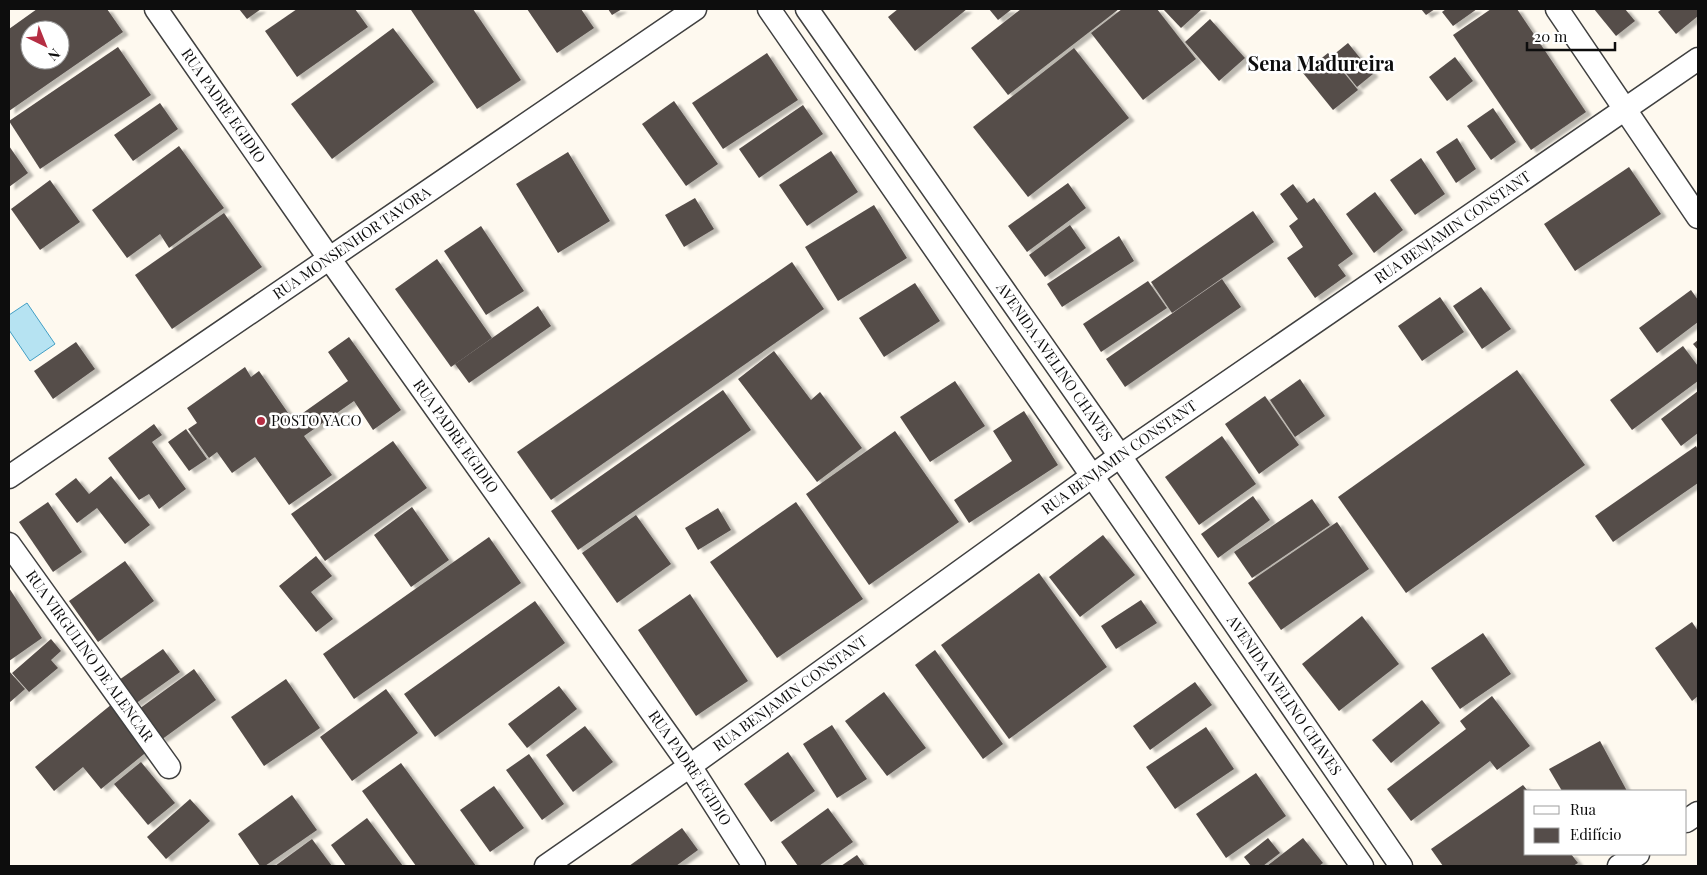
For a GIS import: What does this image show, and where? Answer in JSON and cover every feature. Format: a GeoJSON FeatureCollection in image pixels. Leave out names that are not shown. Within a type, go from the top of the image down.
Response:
{"type":"FeatureCollection","features":[{"type":"Feature","properties":{"kind":"street","name":"RUA PADRE EGIDIO"},"geometry":{"type":"LineString","coordinates":[[156,9],[329,258],[690,766],[754,866]]}},
{"type":"Feature","properties":{"kind":"street","name":"RUA MONSENHOR TAVORA"},"geometry":{"type":"LineString","coordinates":[[9,477],[695,9]]}},
{"type":"Feature","properties":{"kind":"street"},"geometry":{"type":"LineString","coordinates":[[769,9],[1362,866]]}},
{"type":"Feature","properties":{"kind":"street","name":"AVENIDA AVELINO CHAVES"},"geometry":{"type":"LineString","coordinates":[[807,9],[1120,456],[1401,866]]}},
{"type":"Feature","properties":{"kind":"street"},"geometry":{"type":"LineString","coordinates":[[1557,9],[1626,108],[1698,217]]}},
{"type":"Feature","properties":{"kind":"street","name":"RUA BENJAMIN CONSTANT"},"geometry":{"type":"LineString","coordinates":[[546,866],[690,766],[1120,456],[1698,59]]}},
{"type":"Feature","properties":{"kind":"street","name":"RUA VIRGULINO DE ALENCAR"},"geometry":{"type":"LineString","coordinates":[[9,544],[169,767]]}},
{"type":"Feature","properties":{"kind":"street"},"geometry":{"type":"LineString","coordinates":[[1687,820],[1698,813]]}},
{"type":"Feature","properties":{"kind":"street"},"geometry":{"type":"LineString","coordinates":[[1619,866],[1636,855]]}},
{"type":"Feature","properties":{"kind":"water"},"geometry":{"type":"Polygon","coordinates":[[[27,303],[55,344],[30,361],[9,330],[9,315],[27,303]]]}},
{"type":"Feature","properties":{"kind":"building"},"geometry":{"type":"Polygon","coordinates":[[[37,9],[107,9],[123,32],[70,69],[70,20],[22,20],[37,9]]]}},
{"type":"Feature","properties":{"kind":"building"},"geometry":{"type":"Polygon","coordinates":[[[239,9],[261,9],[247,19],[239,9]]]}},
{"type":"Feature","properties":{"kind":"building"},"geometry":{"type":"Polygon","coordinates":[[[297,9],[355,9],[368,27],[297,77],[265,31],[297,9]]]}},
{"type":"Feature","properties":{"kind":"building"},"geometry":{"type":"Polygon","coordinates":[[[473,9],[521,80],[477,109],[411,10],[473,9]]]}},
{"type":"Feature","properties":{"kind":"building"},"geometry":{"type":"Polygon","coordinates":[[[527,9],[581,9],[594,28],[557,53],[527,9]]]}},
{"type":"Feature","properties":{"kind":"building"},"geometry":{"type":"Polygon","coordinates":[[[608,9],[622,9],[612,15],[608,9]]]}},
{"type":"Feature","properties":{"kind":"building"},"geometry":{"type":"Polygon","coordinates":[[[898,9],[967,9],[915,51],[888,17],[898,9]]]}},
{"type":"Feature","properties":{"kind":"building"},"geometry":{"type":"Polygon","coordinates":[[[989,9],[1012,9],[998,20],[989,9]]]}},
{"type":"Feature","properties":{"kind":"building"},"geometry":{"type":"Polygon","coordinates":[[[1021,9],[1119,9],[1008,95],[971,48],[1021,9]]]}},
{"type":"Feature","properties":{"kind":"building"},"geometry":{"type":"Polygon","coordinates":[[[1122,9],[1157,9],[1196,59],[1143,100],[1091,33],[1122,9]]]}},
{"type":"Feature","properties":{"kind":"building"},"geometry":{"type":"Polygon","coordinates":[[[1163,9],[1202,9],[1181,28],[1163,9]]]}},
{"type":"Feature","properties":{"kind":"building"},"geometry":{"type":"Polygon","coordinates":[[[1421,9],[1435,9],[1426,15],[1421,9]]]}},
{"type":"Feature","properties":{"kind":"building"},"geometry":{"type":"Polygon","coordinates":[[[1446,9],[1477,9],[1453,26],[1442,12],[1446,9]]]}},
{"type":"Feature","properties":{"kind":"building"},"geometry":{"type":"Polygon","coordinates":[[[1491,9],[1517,9],[1586,112],[1531,150],[1453,35],[1491,9]]]}},
{"type":"Feature","properties":{"kind":"building"},"geometry":{"type":"Polygon","coordinates":[[[1594,9],[1625,9],[1635,21],[1616,36],[1594,9]]]}},
{"type":"Feature","properties":{"kind":"building"},"geometry":{"type":"Polygon","coordinates":[[[1662,9],[1698,9],[1698,16],[1676,34],[1658,12],[1662,9]]]}},
{"type":"Feature","properties":{"kind":"building"},"geometry":{"type":"Polygon","coordinates":[[[1210,19],[1245,58],[1219,81],[1185,42],[1210,19]]]}},
{"type":"Feature","properties":{"kind":"building"},"geometry":{"type":"Polygon","coordinates":[[[20,21],[20,70],[68,70],[9,111],[9,29],[20,21]]]}},
{"type":"Feature","properties":{"kind":"building"},"geometry":{"type":"Polygon","coordinates":[[[393,28],[434,82],[332,159],[291,104],[393,28]]]}},
{"type":"Feature","properties":{"kind":"building"},"geometry":{"type":"Polygon","coordinates":[[[1348,43],[1373,74],[1357,87],[1332,56],[1348,43]]]}},
{"type":"Feature","properties":{"kind":"building"},"geometry":{"type":"Polygon","coordinates":[[[118,47],[151,95],[40,169],[9,121],[118,47]]]}},
{"type":"Feature","properties":{"kind":"building"},"geometry":{"type":"Polygon","coordinates":[[[1074,48],[1129,118],[1028,197],[973,127],[1074,48]]]}},
{"type":"Feature","properties":{"kind":"building"},"geometry":{"type":"Polygon","coordinates":[[[767,53],[798,100],[723,149],[692,103],[767,53]]]}},
{"type":"Feature","properties":{"kind":"building"},"geometry":{"type":"Polygon","coordinates":[[[1328,53],[1358,90],[1333,110],[1303,73],[1328,53]]]}},
{"type":"Feature","properties":{"kind":"building"},"geometry":{"type":"Polygon","coordinates":[[[1455,57],[1473,81],[1447,101],[1429,77],[1455,57]]]}},
{"type":"Feature","properties":{"kind":"building"},"geometry":{"type":"Polygon","coordinates":[[[674,101],[718,164],[686,186],[642,124],[674,101]]]}},
{"type":"Feature","properties":{"kind":"building"},"geometry":{"type":"Polygon","coordinates":[[[160,103],[178,129],[133,161],[114,135],[160,103]]]}},
{"type":"Feature","properties":{"kind":"building"},"geometry":{"type":"Polygon","coordinates":[[[803,105],[823,134],[759,178],[739,149],[803,105]]]}},
{"type":"Feature","properties":{"kind":"building"},"geometry":{"type":"Polygon","coordinates":[[[1493,108],[1516,142],[1491,160],[1467,126],[1493,108]]]}},
{"type":"Feature","properties":{"kind":"building"},"geometry":{"type":"Polygon","coordinates":[[[1457,138],[1476,169],[1456,183],[1436,152],[1457,138]]]}},
{"type":"Feature","properties":{"kind":"building"},"geometry":{"type":"Polygon","coordinates":[[[9,146],[28,173],[9,187],[9,146]]]}},
{"type":"Feature","properties":{"kind":"building"},"geometry":{"type":"Polygon","coordinates":[[[179,146],[224,208],[169,248],[160,234],[127,258],[92,210],[179,146]]]}},
{"type":"Feature","properties":{"kind":"building"},"geometry":{"type":"Polygon","coordinates":[[[831,151],[858,192],[807,226],[779,185],[831,151]]]}},
{"type":"Feature","properties":{"kind":"building"},"geometry":{"type":"Polygon","coordinates":[[[568,152],[610,221],[558,253],[516,184],[568,152]]]}},
{"type":"Feature","properties":{"kind":"building"},"geometry":{"type":"Polygon","coordinates":[[[1421,158],[1445,194],[1415,215],[1390,180],[1421,158]]]}},
{"type":"Feature","properties":{"kind":"building"},"geometry":{"type":"Polygon","coordinates":[[[1629,167],[1661,214],[1575,271],[1544,224],[1629,167]]]}},
{"type":"Feature","properties":{"kind":"building"},"geometry":{"type":"Polygon","coordinates":[[[50,180],[80,222],[40,250],[11,209],[50,180]]]}},
{"type":"Feature","properties":{"kind":"building"},"geometry":{"type":"Polygon","coordinates":[[[1068,183],[1086,208],[1027,252],[1008,226],[1068,183]]]}},
{"type":"Feature","properties":{"kind":"building"},"geometry":{"type":"Polygon","coordinates":[[[1293,184],[1307,203],[1314,198],[1353,254],[1338,265],[1346,276],[1315,298],[1287,258],[1303,247],[1289,226],[1298,219],[1280,194],[1293,184]]]}},
{"type":"Feature","properties":{"kind":"building"},"geometry":{"type":"Polygon","coordinates":[[[1375,192],[1403,230],[1374,253],[1346,214],[1375,192]]]}},
{"type":"Feature","properties":{"kind":"building"},"geometry":{"type":"Polygon","coordinates":[[[695,198],[714,229],[684,247],[665,215],[695,198]]]}},
{"type":"Feature","properties":{"kind":"building"},"geometry":{"type":"Polygon","coordinates":[[[874,205],[907,258],[838,301],[805,247],[874,205]]]}},
{"type":"Feature","properties":{"kind":"building"},"geometry":{"type":"Polygon","coordinates":[[[1253,211],[1274,242],[1172,313],[1151,282],[1253,211]]]}},
{"type":"Feature","properties":{"kind":"building"},"geometry":{"type":"Polygon","coordinates":[[[224,213],[262,267],[172,329],[135,275],[224,213]]]}},
{"type":"Feature","properties":{"kind":"building"},"geometry":{"type":"Polygon","coordinates":[[[1070,225],[1086,248],[1045,277],[1029,255],[1070,225]]]}},
{"type":"Feature","properties":{"kind":"building"},"geometry":{"type":"Polygon","coordinates":[[[481,226],[524,291],[486,315],[444,251],[481,226]]]}},
{"type":"Feature","properties":{"kind":"building"},"geometry":{"type":"Polygon","coordinates":[[[1119,236],[1134,261],[1062,307],[1047,284],[1119,236]]]}},
{"type":"Feature","properties":{"kind":"building"},"geometry":{"type":"Polygon","coordinates":[[[437,259],[492,338],[451,367],[395,289],[437,259]]]}},
{"type":"Feature","properties":{"kind":"building"},"geometry":{"type":"Polygon","coordinates":[[[792,262],[824,309],[551,500],[517,452],[792,262]]]}},
{"type":"Feature","properties":{"kind":"building"},"geometry":{"type":"Polygon","coordinates":[[[1222,279],[1241,307],[1125,387],[1106,359],[1222,279]]]}},
{"type":"Feature","properties":{"kind":"building"},"geometry":{"type":"Polygon","coordinates":[[[1148,281],[1167,308],[1101,352],[1083,324],[1148,281]]]}},
{"type":"Feature","properties":{"kind":"building"},"geometry":{"type":"Polygon","coordinates":[[[915,283],[940,321],[884,357],[859,318],[915,283]]]}},
{"type":"Feature","properties":{"kind":"building"},"geometry":{"type":"Polygon","coordinates":[[[1481,287],[1511,329],[1482,349],[1453,306],[1481,287]]]}},
{"type":"Feature","properties":{"kind":"building"},"geometry":{"type":"Polygon","coordinates":[[[1691,290],[1698,300],[1698,322],[1657,353],[1639,328],[1691,290]]]}},
{"type":"Feature","properties":{"kind":"building"},"geometry":{"type":"Polygon","coordinates":[[[1440,297],[1464,332],[1422,361],[1398,326],[1440,297]]]}},
{"type":"Feature","properties":{"kind":"building"},"geometry":{"type":"Polygon","coordinates":[[[538,306],[551,326],[469,383],[455,364],[538,306]]]}},
{"type":"Feature","properties":{"kind":"building","name":"POSTO YACO"},"geometry":{"type":"Polygon","coordinates":[[[349,337],[401,410],[373,430],[354,401],[304,436],[332,475],[289,505],[255,457],[232,473],[217,452],[209,458],[188,429],[197,423],[187,408],[245,367],[251,377],[259,371],[293,420],[348,381],[328,352],[349,337]]]}},
{"type":"Feature","properties":{"kind":"building"},"geometry":{"type":"Polygon","coordinates":[[[1698,340],[1698,350],[1693,344],[1698,340]]]}},
{"type":"Feature","properties":{"kind":"building"},"geometry":{"type":"Polygon","coordinates":[[[76,342],[95,369],[53,399],[34,371],[76,342]]]}},
{"type":"Feature","properties":{"kind":"building"},"geometry":{"type":"Polygon","coordinates":[[[1683,346],[1698,366],[1698,381],[1632,430],[1610,400],[1683,346]]]}},
{"type":"Feature","properties":{"kind":"building"},"geometry":{"type":"Polygon","coordinates":[[[774,351],[811,400],[820,392],[862,448],[817,482],[738,379],[774,351]]]}},
{"type":"Feature","properties":{"kind":"building"},"geometry":{"type":"Polygon","coordinates":[[[1517,370],[1585,465],[1406,593],[1338,497],[1517,370]]]}},
{"type":"Feature","properties":{"kind":"building"},"geometry":{"type":"Polygon","coordinates":[[[1300,379],[1325,416],[1295,437],[1270,400],[1300,379]]]}},
{"type":"Feature","properties":{"kind":"building"},"geometry":{"type":"Polygon","coordinates":[[[955,381],[985,426],[930,462],[900,417],[955,381]]]}},
{"type":"Feature","properties":{"kind":"building"},"geometry":{"type":"Polygon","coordinates":[[[723,390],[751,430],[578,550],[551,511],[723,390]]]}},
{"type":"Feature","properties":{"kind":"building"},"geometry":{"type":"Polygon","coordinates":[[[1698,391],[1698,433],[1681,446],[1661,419],[1698,391]]]}},
{"type":"Feature","properties":{"kind":"building"},"geometry":{"type":"Polygon","coordinates":[[[1265,396],[1299,445],[1259,474],[1225,424],[1265,396]]]}},
{"type":"Feature","properties":{"kind":"building"},"geometry":{"type":"Polygon","coordinates":[[[1024,411],[1058,465],[969,523],[954,500],[1012,461],[993,431],[1024,411]]]}},
{"type":"Feature","properties":{"kind":"building"},"geometry":{"type":"Polygon","coordinates":[[[154,424],[162,435],[152,442],[186,489],[159,509],[149,494],[139,500],[108,458],[154,424]]]}},
{"type":"Feature","properties":{"kind":"building"},"geometry":{"type":"Polygon","coordinates":[[[186,429],[207,459],[189,471],[168,442],[186,429]]]}},
{"type":"Feature","properties":{"kind":"building"},"geometry":{"type":"Polygon","coordinates":[[[895,431],[959,522],[869,585],[806,494],[895,431]]]}},
{"type":"Feature","properties":{"kind":"building"},"geometry":{"type":"Polygon","coordinates":[[[1222,436],[1256,484],[1199,525],[1165,477],[1222,436]]]}},
{"type":"Feature","properties":{"kind":"building"},"geometry":{"type":"Polygon","coordinates":[[[393,441],[427,488],[325,561],[291,514],[393,441]]]}},
{"type":"Feature","properties":{"kind":"building"},"geometry":{"type":"Polygon","coordinates":[[[1696,446],[1698,450],[1698,483],[1613,542],[1595,516],[1696,446]]]}},
{"type":"Feature","properties":{"kind":"building"},"geometry":{"type":"Polygon","coordinates":[[[111,476],[150,525],[125,544],[97,508],[77,523],[55,494],[76,478],[89,494],[111,476]]]}},
{"type":"Feature","properties":{"kind":"building"},"geometry":{"type":"Polygon","coordinates":[[[1253,496],[1270,520],[1218,558],[1201,534],[1253,496]]]}},
{"type":"Feature","properties":{"kind":"building"},"geometry":{"type":"Polygon","coordinates":[[[1312,499],[1330,525],[1252,578],[1234,552],[1312,499]]]}},
{"type":"Feature","properties":{"kind":"building"},"geometry":{"type":"Polygon","coordinates":[[[48,502],[82,552],[53,572],[19,522],[48,502]]]}},
{"type":"Feature","properties":{"kind":"building"},"geometry":{"type":"Polygon","coordinates":[[[796,502],[863,599],[777,658],[710,562],[796,502]]]}},
{"type":"Feature","properties":{"kind":"building"},"geometry":{"type":"Polygon","coordinates":[[[412,507],[449,560],[411,587],[374,535],[412,507]]]}},
{"type":"Feature","properties":{"kind":"building"},"geometry":{"type":"Polygon","coordinates":[[[718,508],[731,530],[698,550],[685,528],[718,508]]]}},
{"type":"Feature","properties":{"kind":"building"},"geometry":{"type":"Polygon","coordinates":[[[636,515],[671,564],[617,603],[582,553],[636,515]]]}},
{"type":"Feature","properties":{"kind":"building"},"geometry":{"type":"Polygon","coordinates":[[[1337,522],[1369,569],[1281,630],[1248,583],[1337,522]]]}},
{"type":"Feature","properties":{"kind":"building"},"geometry":{"type":"Polygon","coordinates":[[[1103,535],[1135,575],[1080,617],[1049,577],[1103,535]]]}},
{"type":"Feature","properties":{"kind":"building"},"geometry":{"type":"Polygon","coordinates":[[[489,537],[521,583],[354,699],[323,654],[489,537]]]}},
{"type":"Feature","properties":{"kind":"building"},"geometry":{"type":"Polygon","coordinates":[[[316,556],[332,576],[311,592],[333,619],[316,632],[279,586],[316,556]]]}},
{"type":"Feature","properties":{"kind":"building"},"geometry":{"type":"Polygon","coordinates":[[[125,561],[154,601],[98,642],[69,601],[125,561]]]}},
{"type":"Feature","properties":{"kind":"building"},"geometry":{"type":"Polygon","coordinates":[[[1039,573],[1107,667],[1009,739],[941,645],[1039,573]]]}},
{"type":"Feature","properties":{"kind":"building"},"geometry":{"type":"Polygon","coordinates":[[[9,588],[42,638],[9,661],[9,588]]]}},
{"type":"Feature","properties":{"kind":"building"},"geometry":{"type":"Polygon","coordinates":[[[690,594],[748,681],[696,716],[638,630],[690,594]]]}},
{"type":"Feature","properties":{"kind":"building"},"geometry":{"type":"Polygon","coordinates":[[[1141,600],[1157,623],[1116,649],[1101,626],[1141,600]]]}},
{"type":"Feature","properties":{"kind":"building"},"geometry":{"type":"Polygon","coordinates":[[[535,601],[565,643],[435,737],[404,694],[535,601]]]}},
{"type":"Feature","properties":{"kind":"building"},"geometry":{"type":"Polygon","coordinates":[[[1362,616],[1399,664],[1339,711],[1302,664],[1362,616]]]}},
{"type":"Feature","properties":{"kind":"building"},"geometry":{"type":"Polygon","coordinates":[[[1692,622],[1698,631],[1698,696],[1692,701],[1655,648],[1692,622]]]}},
{"type":"Feature","properties":{"kind":"building"},"geometry":{"type":"Polygon","coordinates":[[[1483,633],[1511,674],[1460,709],[1431,668],[1483,633]]]}},
{"type":"Feature","properties":{"kind":"building"},"geometry":{"type":"Polygon","coordinates":[[[51,639],[61,651],[51,660],[58,668],[29,692],[12,673],[51,639]]]}},
{"type":"Feature","properties":{"kind":"building"},"geometry":{"type":"Polygon","coordinates":[[[163,649],[180,672],[135,704],[119,680],[163,649]]]}},
{"type":"Feature","properties":{"kind":"building"},"geometry":{"type":"Polygon","coordinates":[[[935,650],[1003,744],[983,759],[915,665],[935,650]]]}},
{"type":"Feature","properties":{"kind":"building"},"geometry":{"type":"Polygon","coordinates":[[[194,669],[216,700],[161,740],[139,709],[194,669]]]}},
{"type":"Feature","properties":{"kind":"building"},"geometry":{"type":"Polygon","coordinates":[[[9,671],[25,689],[9,703],[9,671]]]}},
{"type":"Feature","properties":{"kind":"building"},"geometry":{"type":"Polygon","coordinates":[[[286,679],[320,728],[264,766],[231,717],[286,679]]]}},
{"type":"Feature","properties":{"kind":"building"},"geometry":{"type":"Polygon","coordinates":[[[1195,682],[1212,705],[1150,750],[1133,726],[1195,682]]]}},
{"type":"Feature","properties":{"kind":"building"},"geometry":{"type":"Polygon","coordinates":[[[559,686],[577,709],[527,748],[508,724],[559,686]]]}},
{"type":"Feature","properties":{"kind":"building"},"geometry":{"type":"Polygon","coordinates":[[[386,689],[418,733],[352,781],[320,737],[386,689]]]}},
{"type":"Feature","properties":{"kind":"building"},"geometry":{"type":"Polygon","coordinates":[[[884,692],[926,748],[887,776],[845,721],[884,692]]]}},
{"type":"Feature","properties":{"kind":"building"},"geometry":{"type":"Polygon","coordinates":[[[1492,696],[1530,746],[1497,770],[1490,761],[1411,821],[1387,789],[1466,729],[1460,721],[1492,696]]]}},
{"type":"Feature","properties":{"kind":"building"},"geometry":{"type":"Polygon","coordinates":[[[1422,700],[1440,723],[1391,763],[1372,740],[1422,700]]]}},
{"type":"Feature","properties":{"kind":"building"},"geometry":{"type":"Polygon","coordinates":[[[112,704],[149,750],[101,789],[83,767],[54,791],[35,767],[112,704]]]}},
{"type":"Feature","properties":{"kind":"building"},"geometry":{"type":"Polygon","coordinates":[[[832,725],[867,779],[837,798],[803,744],[832,725]]]}},
{"type":"Feature","properties":{"kind":"building"},"geometry":{"type":"Polygon","coordinates":[[[585,726],[613,762],[573,792],[546,755],[585,726]]]}},
{"type":"Feature","properties":{"kind":"building"},"geometry":{"type":"Polygon","coordinates":[[[1206,727],[1234,769],[1175,809],[1146,767],[1206,727]]]}},
{"type":"Feature","properties":{"kind":"building"},"geometry":{"type":"Polygon","coordinates":[[[1600,741],[1626,790],[1561,790],[1549,769],[1600,741]]]}},
{"type":"Feature","properties":{"kind":"building"},"geometry":{"type":"Polygon","coordinates":[[[788,752],[815,791],[771,822],[744,784],[788,752]]]}},
{"type":"Feature","properties":{"kind":"building"},"geometry":{"type":"Polygon","coordinates":[[[529,754],[564,804],[542,820],[506,770],[529,754]]]}},
{"type":"Feature","properties":{"kind":"building"},"geometry":{"type":"Polygon","coordinates":[[[141,762],[175,803],[148,825],[114,784],[141,762]]]}},
{"type":"Feature","properties":{"kind":"building"},"geometry":{"type":"Polygon","coordinates":[[[401,763],[476,866],[416,866],[362,791],[401,763]]]}},
{"type":"Feature","properties":{"kind":"building"},"geometry":{"type":"Polygon","coordinates":[[[1256,773],[1286,816],[1226,858],[1196,814],[1256,773]]]}},
{"type":"Feature","properties":{"kind":"building"},"geometry":{"type":"Polygon","coordinates":[[[1523,785],[1527,790],[1524,790],[1524,855],[1572,855],[1578,863],[1573,866],[1443,866],[1431,849],[1523,785]]]}},
{"type":"Feature","properties":{"kind":"building"},"geometry":{"type":"Polygon","coordinates":[[[494,786],[524,828],[490,852],[460,810],[494,786]]]}},
{"type":"Feature","properties":{"kind":"building"},"geometry":{"type":"Polygon","coordinates":[[[292,795],[317,830],[265,866],[260,866],[238,834],[292,795]]]}},
{"type":"Feature","properties":{"kind":"building"},"geometry":{"type":"Polygon","coordinates":[[[190,799],[210,821],[166,859],[147,837],[190,799]]]}},
{"type":"Feature","properties":{"kind":"building"},"geometry":{"type":"Polygon","coordinates":[[[828,808],[853,842],[819,866],[798,866],[781,842],[828,808]]]}},
{"type":"Feature","properties":{"kind":"building"},"geometry":{"type":"Polygon","coordinates":[[[367,818],[403,866],[346,866],[331,845],[367,818]]]}},
{"type":"Feature","properties":{"kind":"building"},"geometry":{"type":"Polygon","coordinates":[[[682,828],[698,850],[676,866],[629,866],[682,828]]]}},
{"type":"Feature","properties":{"kind":"building"},"geometry":{"type":"Polygon","coordinates":[[[1268,838],[1280,853],[1263,866],[1251,866],[1244,857],[1268,838]]]}},
{"type":"Feature","properties":{"kind":"building"},"geometry":{"type":"Polygon","coordinates":[[[1303,838],[1323,863],[1319,866],[1267,866],[1303,838]]]}},
{"type":"Feature","properties":{"kind":"building"},"geometry":{"type":"Polygon","coordinates":[[[312,839],[332,866],[275,866],[312,839]]]}},
{"type":"Feature","properties":{"kind":"building"},"geometry":{"type":"Polygon","coordinates":[[[857,855],[865,866],[841,866],[857,855]]]}},
{"type":"Feature","properties":{"kind":"place","name":"POSTO YACO"},"geometry":{"type":"Point","coordinates":[261,421]}},
{"type":"Feature","properties":{"kind":"district","name":"Sena Madureira"},"geometry":{"type":"Point","coordinates":[1321,64]}}]}
